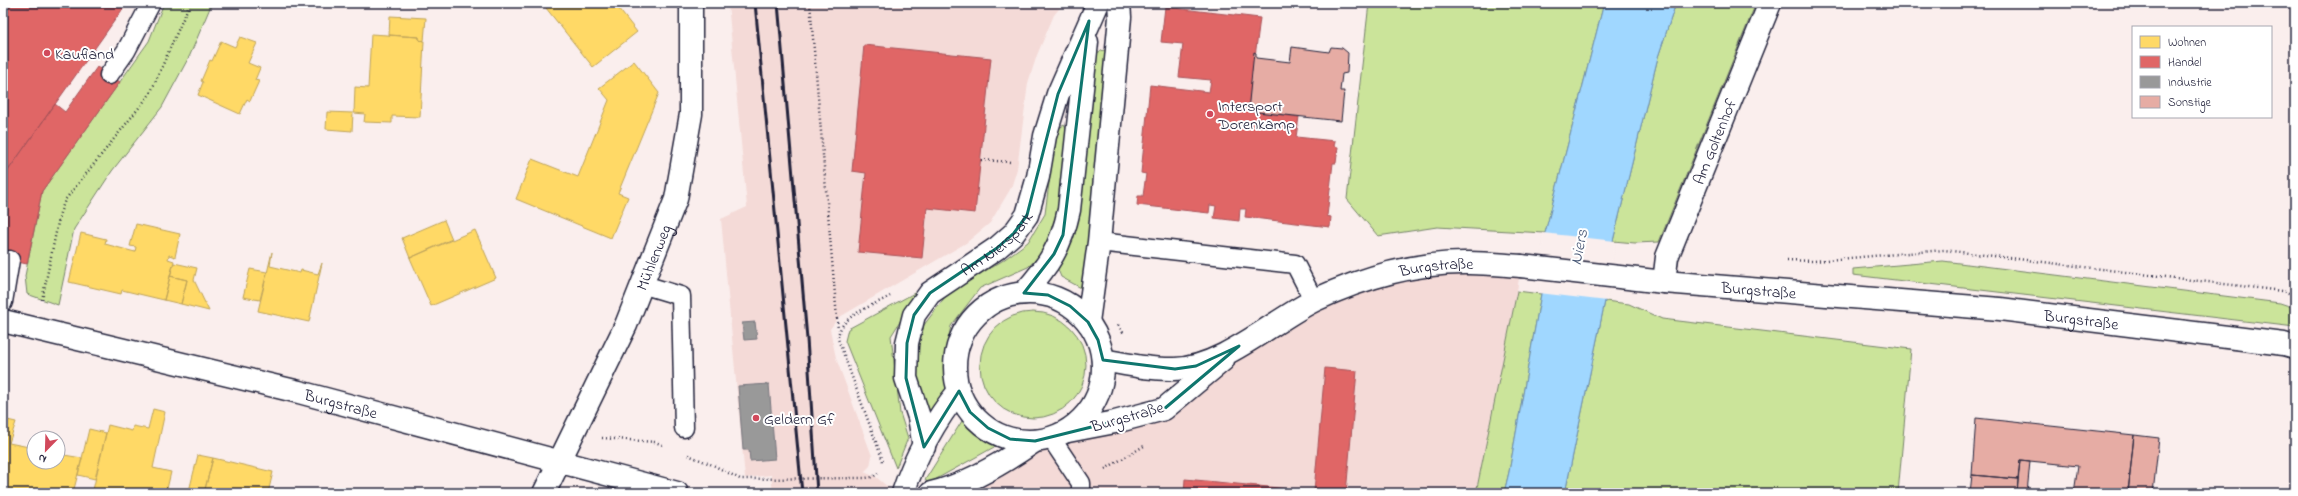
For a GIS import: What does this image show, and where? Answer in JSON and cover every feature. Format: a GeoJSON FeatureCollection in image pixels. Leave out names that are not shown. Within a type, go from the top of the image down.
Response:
{"type":"FeatureCollection","features":[{"type":"Feature","properties":{"kind":"street"},"geometry":{"type":"LineString","coordinates":[[1088,322],[1099,242],[1120,17],[1119,3]]}},
{"type":"Feature","properties":{"kind":"street","name":"Am Goltenhof"},"geometry":{"type":"LineString","coordinates":[[1664,282],[1667,257],[1770,3]]}},
{"type":"Feature","properties":{"kind":"street","name":"Mühlenweg"},"geometry":{"type":"LineString","coordinates":[[544,493],[574,435],[626,325],[641,284],[676,200],[691,114],[687,7]]}},
{"type":"Feature","properties":{"kind":"street","name":"Am Nierspark"},"geometry":{"type":"LineString","coordinates":[[1024,293],[1054,254],[1064,235],[1069,210],[1093,12]]}},
{"type":"Feature","properties":{"kind":"street","name":"Am Nierspark"},"geometry":{"type":"LineString","coordinates":[[924,447],[919,417],[906,378],[907,343],[914,315],[930,293],[997,248],[1014,234],[1027,216],[1038,177],[1045,136],[1058,94],[1093,12]]}},
{"type":"Feature","properties":{"kind":"street","name":"Burgstraße"},"geometry":{"type":"LineString","coordinates":[[1103,360],[1175,369],[1196,366],[1240,346],[1314,301],[1364,280],[1420,266],[1469,262],[1520,266],[1664,282],[2000,309],[2284,344],[2295,347]]}},
{"type":"Feature","properties":{"kind":"street","name":"Burgstraße"},"geometry":{"type":"LineString","coordinates":[[931,493],[972,477],[1051,437],[1083,418],[1095,401],[1102,381],[1103,360],[1098,340],[1088,322],[1070,306],[1048,296],[1024,293],[1002,298],[983,309],[967,326],[958,346],[955,369],[959,391],[970,412],[988,428],[1010,439],[1051,437],[1164,409],[1240,346]]}},
{"type":"Feature","properties":{"kind":"street","name":"Burgstraße"},"geometry":{"type":"LineString","coordinates":[[3,321],[299,392],[677,493]]}},
{"type":"Feature","properties":{"kind":"street"},"geometry":{"type":"LineString","coordinates":[[903,493],[912,468],[949,403],[959,391]]}},
{"type":"Feature","properties":{"kind":"lane"},"geometry":{"type":"LineString","coordinates":[[109,75],[126,51],[152,3]]}},
{"type":"Feature","properties":{"kind":"lane"},"geometry":{"type":"LineString","coordinates":[[1099,242],[1295,264],[1314,301]]}},
{"type":"Feature","properties":{"kind":"lane"},"geometry":{"type":"LineString","coordinates":[[3,302],[10,260]]}},
{"type":"Feature","properties":{"kind":"lane"},"geometry":{"type":"LineString","coordinates":[[641,284],[681,296],[684,428]]}},
{"type":"Feature","properties":{"kind":"lane"},"geometry":{"type":"LineString","coordinates":[[1051,437],[1081,488]]}},
{"type":"Feature","properties":{"kind":"path"},"geometry":{"type":"LineString","coordinates":[[41,304],[60,213],[66,200],[150,94],[190,3]]}},
{"type":"Feature","properties":{"kind":"path"},"geometry":{"type":"LineString","coordinates":[[682,453],[715,466],[740,479],[865,478],[873,477],[878,473],[884,462],[838,339],[810,3]]}},
{"type":"Feature","properties":{"kind":"path"},"geometry":{"type":"LineString","coordinates":[[981,160],[1017,163]]}},
{"type":"Feature","properties":{"kind":"path"},"geometry":{"type":"LineString","coordinates":[[1783,260],[1814,261],[1944,250],[2282,291],[2295,295]]}},
{"type":"Feature","properties":{"kind":"path"},"geometry":{"type":"LineString","coordinates":[[838,330],[844,322],[891,295]]}},
{"type":"Feature","properties":{"kind":"path"},"geometry":{"type":"LineString","coordinates":[[574,435],[655,442],[668,448]]}},
{"type":"Feature","properties":{"kind":"path"},"geometry":{"type":"LineString","coordinates":[[1081,488],[1148,444]]}},
{"type":"Feature","properties":{"kind":"highlighted area"},"geometry":{"type":"Polygon","coordinates":[[[1089,21],[1063,235],[1054,254],[1024,293],[1048,295],[1070,306],[1088,322],[1098,340],[1103,360],[1175,369],[1196,366],[1239,346],[1164,409],[1035,441],[1010,439],[988,428],[970,412],[959,391],[924,447],[906,378],[907,343],[914,315],[930,293],[997,248],[1014,233],[1027,215],[1058,94],[1089,21]]]}},
{"type":"Feature","properties":{"kind":"shaded area"},"geometry":{"type":"Polygon","coordinates":[[[728,3],[1064,3],[1054,15],[1037,55],[1028,83],[1017,169],[1011,188],[990,223],[966,243],[838,318],[830,329],[836,358],[872,456],[870,466],[864,472],[876,477],[895,493],[773,493],[771,475],[745,478],[721,219],[747,207],[728,3]]]}},
{"type":"Feature","properties":{"kind":"shaded area"},"geometry":{"type":"Polygon","coordinates":[[[1521,266],[1476,493],[931,493],[1035,441],[1157,409],[1239,346],[1364,280],[1521,266]]]}},
{"type":"Feature","properties":{"kind":"green space"},"geometry":{"type":"Polygon","coordinates":[[[164,3],[212,3],[190,55],[162,107],[112,171],[74,229],[58,305],[27,294],[25,276],[42,191],[149,41],[164,3]]]}},
{"type":"Feature","properties":{"kind":"green space"},"geometry":{"type":"Polygon","coordinates":[[[1369,3],[1604,3],[1545,233],[1437,227],[1378,236],[1347,199],[1369,3]]]}},
{"type":"Feature","properties":{"kind":"green space"},"geometry":{"type":"Polygon","coordinates":[[[1676,3],[1756,3],[1659,242],[1635,243],[1613,241],[1658,57],[1676,3]]]}},
{"type":"Feature","properties":{"kind":"green space"},"geometry":{"type":"Polygon","coordinates":[[[1104,50],[1111,55],[1083,289],[1061,277],[1056,265],[1075,234],[1096,53],[1104,50]]]}},
{"type":"Feature","properties":{"kind":"green space"},"geometry":{"type":"Polygon","coordinates":[[[1064,125],[1069,134],[1060,222],[1051,245],[1028,267],[980,288],[951,326],[944,359],[948,389],[936,414],[927,414],[920,395],[915,362],[924,325],[948,293],[1002,261],[1028,242],[1045,214],[1056,130],[1064,125]]]}},
{"type":"Feature","properties":{"kind":"green space"},"geometry":{"type":"Polygon","coordinates":[[[1943,261],[2280,303],[2295,308],[2295,327],[1853,275],[1853,269],[1943,261]]]}},
{"type":"Feature","properties":{"kind":"green space"},"geometry":{"type":"Polygon","coordinates":[[[920,290],[891,336],[900,413],[908,438],[896,468],[845,341],[848,329],[920,290]]]}},
{"type":"Feature","properties":{"kind":"green space"},"geometry":{"type":"Polygon","coordinates":[[[1517,291],[1541,294],[1509,472],[1504,493],[1476,493],[1517,291]]]}},
{"type":"Feature","properties":{"kind":"green space"},"geometry":{"type":"Polygon","coordinates":[[[1605,301],[1629,304],[1662,319],[1911,349],[1898,493],[1565,493],[1605,301]]]}},
{"type":"Feature","properties":{"kind":"green space"},"geometry":{"type":"Polygon","coordinates":[[[1033,312],[1053,316],[1071,327],[1082,345],[1086,365],[1082,385],[1071,403],[1053,414],[1033,418],[1013,414],[995,403],[984,385],[980,365],[984,345],[995,327],[1013,316],[1033,312]]]}},
{"type":"Feature","properties":{"kind":"green space"},"geometry":{"type":"Polygon","coordinates":[[[962,421],[996,446],[929,483],[925,480],[962,421]]]}},
{"type":"Feature","properties":{"kind":"water","name":"Niers"},"geometry":{"type":"Polygon","coordinates":[[[1604,3],[1676,3],[1658,57],[1613,241],[1605,301],[1565,493],[1504,493],[1541,294],[1545,233],[1604,3]]]}},
{"type":"Feature","properties":{"kind":"pier"},"geometry":{"type":"Polygon","coordinates":[[[1543,233],[1615,241],[1607,301],[1539,293],[1543,233]]]}},
{"type":"Feature","properties":{"kind":"building: Wohnen"},"geometry":{"type":"Polygon","coordinates":[[[247,3],[261,3],[260,6],[247,5],[247,3]]]}},
{"type":"Feature","properties":{"kind":"building: Wohnen"},"geometry":{"type":"Polygon","coordinates":[[[542,3],[614,3],[637,32],[593,67],[542,3]]]}},
{"type":"Feature","properties":{"kind":"building: Wohnen"},"geometry":{"type":"Polygon","coordinates":[[[390,16],[426,18],[424,41],[419,40],[419,37],[389,35],[390,16]]]}},
{"type":"Feature","properties":{"kind":"building: Wohnen"},"geometry":{"type":"Polygon","coordinates":[[[371,34],[419,37],[419,40],[424,41],[420,117],[392,116],[392,123],[364,122],[365,114],[354,113],[355,87],[368,88],[371,34]]]}},
{"type":"Feature","properties":{"kind":"building: Wohnen"},"geometry":{"type":"Polygon","coordinates":[[[240,37],[257,43],[248,63],[260,68],[255,80],[259,81],[250,101],[247,99],[240,114],[198,95],[203,82],[201,81],[210,60],[212,61],[221,41],[235,47],[240,37]]]}},
{"type":"Feature","properties":{"kind":"building: Wohnen"},"geometry":{"type":"Polygon","coordinates":[[[634,61],[659,93],[618,193],[628,197],[611,238],[516,199],[532,159],[578,177],[609,100],[599,88],[634,61]]]}},
{"type":"Feature","properties":{"kind":"building: Wohnen"},"geometry":{"type":"Polygon","coordinates":[[[327,112],[353,113],[352,131],[326,129],[327,112]]]}},
{"type":"Feature","properties":{"kind":"building: Wohnen"},"geometry":{"type":"Polygon","coordinates":[[[444,220],[452,239],[410,258],[402,238],[444,220]]]}},
{"type":"Feature","properties":{"kind":"building: Wohnen"},"geometry":{"type":"Polygon","coordinates":[[[136,224],[180,234],[175,257],[169,255],[168,259],[174,261],[164,300],[122,290],[121,294],[69,282],[81,233],[106,239],[105,244],[135,252],[136,247],[130,246],[136,224]]]}},
{"type":"Feature","properties":{"kind":"building: Wohnen"},"geometry":{"type":"Polygon","coordinates":[[[475,230],[496,278],[431,306],[410,258],[475,230]]]}},
{"type":"Feature","properties":{"kind":"building: Wohnen"},"geometry":{"type":"Polygon","coordinates":[[[272,252],[270,266],[300,273],[301,270],[318,274],[322,263],[309,322],[258,311],[272,252]]]}},
{"type":"Feature","properties":{"kind":"building: Wohnen"},"geometry":{"type":"Polygon","coordinates":[[[174,263],[197,268],[194,280],[209,311],[181,304],[187,280],[170,276],[174,263]]]}},
{"type":"Feature","properties":{"kind":"building: Wohnen"},"geometry":{"type":"Polygon","coordinates":[[[250,269],[267,272],[260,300],[243,297],[250,269]]]}},
{"type":"Feature","properties":{"kind":"building: Wohnen"},"geometry":{"type":"Polygon","coordinates":[[[170,276],[187,280],[181,304],[164,300],[170,276]]]}},
{"type":"Feature","properties":{"kind":"building: Wohnen"},"geometry":{"type":"Polygon","coordinates":[[[153,409],[165,412],[153,468],[171,472],[166,493],[107,493],[93,490],[108,425],[132,431],[133,426],[148,429],[153,409]]]}},
{"type":"Feature","properties":{"kind":"building: Wohnen"},"geometry":{"type":"Polygon","coordinates":[[[3,419],[16,422],[9,443],[26,446],[26,470],[66,470],[66,455],[82,458],[73,493],[3,493],[3,419]]]}},
{"type":"Feature","properties":{"kind":"building: Wohnen"},"geometry":{"type":"Polygon","coordinates":[[[89,429],[106,433],[95,479],[78,475],[89,429]]]}},
{"type":"Feature","properties":{"kind":"building: Wohnen"},"geometry":{"type":"Polygon","coordinates":[[[198,455],[213,458],[204,493],[189,491],[198,455]]]}},
{"type":"Feature","properties":{"kind":"building: Wohnen"},"geometry":{"type":"Polygon","coordinates":[[[213,458],[273,472],[268,493],[204,493],[213,458]]]}},
{"type":"Feature","properties":{"kind":"building: Handel","name":"Kaufland"},"geometry":{"type":"Polygon","coordinates":[[[3,3],[127,3],[4,176],[3,175],[3,3]]]}},
{"type":"Feature","properties":{"kind":"building: Handel","name":"Intersport Dorenkamp"},"geometry":{"type":"Polygon","coordinates":[[[1165,7],[1260,18],[1248,111],[1299,117],[1296,137],[1335,141],[1334,146],[1338,147],[1336,163],[1333,163],[1327,216],[1331,217],[1330,227],[1245,217],[1246,209],[1240,209],[1239,221],[1214,218],[1216,206],[1210,205],[1209,213],[1137,205],[1138,196],[1143,196],[1146,174],[1141,173],[1150,85],[1209,92],[1211,80],[1179,77],[1183,44],[1161,42],[1165,7]]]}},
{"type":"Feature","properties":{"kind":"building: Handel"},"geometry":{"type":"Polygon","coordinates":[[[864,45],[991,58],[975,213],[927,208],[922,258],[858,252],[866,173],[852,171],[864,45]]]}},
{"type":"Feature","properties":{"kind":"building: Handel"},"geometry":{"type":"Polygon","coordinates":[[[97,67],[120,82],[42,191],[27,264],[3,259],[3,178],[55,104],[65,112],[97,67]]]}},
{"type":"Feature","properties":{"kind":"building: Handel"},"geometry":{"type":"Polygon","coordinates":[[[1325,368],[1357,371],[1346,493],[1314,491],[1325,368]]]}},
{"type":"Feature","properties":{"kind":"building: Handel"},"geometry":{"type":"Polygon","coordinates":[[[1185,479],[1289,489],[1289,493],[1184,493],[1185,479]]]}},
{"type":"Feature","properties":{"kind":"building: Industrie"},"geometry":{"type":"Polygon","coordinates":[[[755,322],[757,339],[744,340],[742,323],[755,322]]]}},
{"type":"Feature","properties":{"kind":"building: Industrie","name":"Geldern Gf"},"geometry":{"type":"Polygon","coordinates":[[[769,384],[775,459],[750,461],[749,450],[743,450],[738,386],[769,384]]]}},
{"type":"Feature","properties":{"kind":"building: Sonstige"},"geometry":{"type":"Polygon","coordinates":[[[1292,47],[1329,52],[1331,47],[1342,48],[1348,53],[1347,73],[1342,74],[1340,91],[1344,91],[1341,121],[1248,111],[1254,52],[1256,53],[1256,58],[1290,62],[1292,47]]]}},
{"type":"Feature","properties":{"kind":"building: Sonstige"},"geometry":{"type":"Polygon","coordinates":[[[1976,418],[2134,435],[2128,493],[2074,493],[2078,466],[2020,460],[2018,479],[1972,475],[1976,418]]]}},
{"type":"Feature","properties":{"kind":"building: Sonstige"},"geometry":{"type":"Polygon","coordinates":[[[2134,435],[2159,438],[2153,493],[2128,493],[2134,435]]]}},
{"type":"Feature","properties":{"kind":"building: Sonstige"},"geometry":{"type":"Polygon","coordinates":[[[2020,460],[2030,461],[2027,493],[2017,493],[2020,460]]]}},
{"type":"Feature","properties":{"kind":"building: Sonstige"},"geometry":{"type":"Polygon","coordinates":[[[1972,475],[2018,479],[2017,493],[1970,493],[1972,475]]]}},
{"type":"Feature","properties":{"kind":"railway"},"geometry":{"type":"LineString","coordinates":[[755,3],[802,493]]}},
{"type":"Feature","properties":{"kind":"railway"},"geometry":{"type":"LineString","coordinates":[[778,3],[807,339],[817,493]]}},
{"type":"Feature","properties":{"kind":"place","name":"Kaufland"},"geometry":{"type":"Point","coordinates":[47,53]}},
{"type":"Feature","properties":{"kind":"place","name":"Intersport Dorenkamp"},"geometry":{"type":"Point","coordinates":[1210,114]}},
{"type":"Feature","properties":{"kind":"place","name":"Geldern Gf"},"geometry":{"type":"Point","coordinates":[756,418]}}]}
